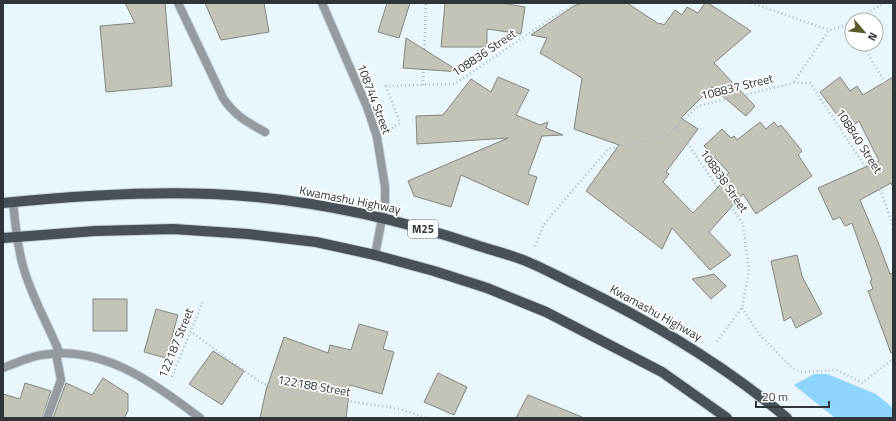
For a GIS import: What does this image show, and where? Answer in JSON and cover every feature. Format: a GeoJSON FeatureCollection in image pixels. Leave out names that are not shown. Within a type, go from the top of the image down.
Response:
{"type":"FeatureCollection","features":[{"type":"Feature","properties":{"kind":"main road","name":"Kwamashu Highway"},"geometry":{"type":"LineString","coordinates":[[8,202],[104,195],[156,193],[214,194],[272,199],[335,208],[445,234],[528,262],[605,299],[659,328],[706,357],[759,394],[787,418]]}},
{"type":"Feature","properties":{"kind":"main road"},"geometry":{"type":"LineString","coordinates":[[3,238],[95,231],[173,229],[248,234],[316,242],[375,256],[434,271],[487,288],[546,312],[662,372],[727,418]]}},
{"type":"Feature","properties":{"kind":"street"},"geometry":{"type":"LineString","coordinates":[[178,3],[223,98],[230,109],[239,117],[265,132]]}},
{"type":"Feature","properties":{"kind":"street","name":"108744 Street"},"geometry":{"type":"LineString","coordinates":[[322,3],[367,108],[377,137],[386,187],[375,256]]}},
{"type":"Feature","properties":{"kind":"street"},"geometry":{"type":"LineString","coordinates":[[8,202],[23,267],[37,303],[51,330],[58,354],[61,380],[47,418]]}},
{"type":"Feature","properties":{"kind":"street"},"geometry":{"type":"LineString","coordinates":[[3,368],[22,360],[49,354],[100,358],[120,367],[165,392],[200,418]]}},
{"type":"Feature","properties":{"kind":"path"},"geometry":{"type":"LineString","coordinates":[[423,85],[426,3]]}},
{"type":"Feature","properties":{"kind":"path","name":"108836 Street"},"geometry":{"type":"LineString","coordinates":[[377,137],[400,123],[386,86],[455,84],[552,17],[577,3]]}},
{"type":"Feature","properties":{"kind":"path"},"geometry":{"type":"LineString","coordinates":[[751,3],[829,30],[844,27]]}},
{"type":"Feature","properties":{"kind":"path"},"geometry":{"type":"LineString","coordinates":[[869,12],[883,3]]}},
{"type":"Feature","properties":{"kind":"path"},"geometry":{"type":"LineString","coordinates":[[794,83],[829,30]]}},
{"type":"Feature","properties":{"kind":"path"},"geometry":{"type":"LineString","coordinates":[[867,52],[893,96]]}},
{"type":"Feature","properties":{"kind":"path","name":"108837 Street"},"geometry":{"type":"LineString","coordinates":[[528,262],[544,224],[608,148],[667,136],[698,106],[794,83]]}},
{"type":"Feature","properties":{"kind":"path","name":"108840 Street"},"geometry":{"type":"LineString","coordinates":[[794,83],[810,83],[881,191],[893,227]]}},
{"type":"Feature","properties":{"kind":"path","name":"108838 Street"},"geometry":{"type":"LineString","coordinates":[[676,127],[743,224],[749,271],[742,308],[706,357]]}},
{"type":"Feature","properties":{"kind":"path","name":"122187 Street"},"geometry":{"type":"LineString","coordinates":[[165,392],[203,301]]}},
{"type":"Feature","properties":{"kind":"path"},"geometry":{"type":"LineString","coordinates":[[742,308],[759,334],[792,368],[802,372],[837,370],[862,383],[893,359]]}},
{"type":"Feature","properties":{"kind":"path","name":"122188 Street"},"geometry":{"type":"LineString","coordinates":[[190,331],[257,380],[276,390],[400,409],[426,418]]}},
{"type":"Feature","properties":{"kind":"shaded area"},"geometry":{"type":"Polygon","coordinates":[[[814,374],[827,374],[876,394],[893,408],[893,418],[835,418],[794,385],[814,374]]]}},
{"type":"Feature","properties":{"kind":"building"},"geometry":{"type":"Polygon","coordinates":[[[125,3],[165,3],[172,86],[106,92],[100,26],[135,23],[125,3]]]}},
{"type":"Feature","properties":{"kind":"building"},"geometry":{"type":"Polygon","coordinates":[[[205,3],[264,3],[269,32],[221,40],[205,3]]]}},
{"type":"Feature","properties":{"kind":"building"},"geometry":{"type":"Polygon","coordinates":[[[387,3],[410,3],[399,38],[378,32],[387,3]]]}},
{"type":"Feature","properties":{"kind":"building"},"geometry":{"type":"Polygon","coordinates":[[[445,3],[502,3],[525,7],[521,34],[487,29],[487,47],[441,47],[445,3]]]}},
{"type":"Feature","properties":{"kind":"building"},"geometry":{"type":"Polygon","coordinates":[[[582,3],[627,3],[659,24],[664,25],[675,10],[682,15],[687,7],[698,13],[705,3],[708,3],[751,31],[714,63],[755,106],[746,116],[712,87],[681,118],[698,129],[666,172],[669,174],[663,182],[693,213],[723,182],[721,180],[729,173],[704,146],[722,129],[731,138],[734,136],[737,140],[760,122],[766,129],[774,122],[778,127],[781,125],[802,151],[798,155],[812,176],[756,214],[743,194],[709,232],[731,255],[710,270],[672,228],[662,249],[586,191],[619,145],[574,129],[582,78],[540,53],[547,38],[531,35],[574,6],[582,3]]]}},
{"type":"Feature","properties":{"kind":"building"},"geometry":{"type":"Polygon","coordinates":[[[406,38],[460,72],[403,68],[406,38]]]}},
{"type":"Feature","properties":{"kind":"building"},"geometry":{"type":"Polygon","coordinates":[[[498,77],[529,90],[516,115],[540,125],[548,122],[546,128],[563,135],[542,136],[528,174],[537,177],[528,205],[461,175],[451,207],[414,196],[408,181],[508,138],[417,144],[416,116],[443,115],[471,79],[491,92],[498,77]]]}},
{"type":"Feature","properties":{"kind":"building"},"geometry":{"type":"Polygon","coordinates":[[[840,77],[850,91],[857,86],[863,95],[893,77],[893,187],[891,183],[860,200],[890,274],[893,273],[893,352],[891,353],[868,291],[873,289],[870,281],[872,280],[852,223],[845,226],[840,217],[833,220],[818,188],[879,161],[859,121],[850,128],[842,118],[840,119],[820,92],[840,77]]]}},
{"type":"Feature","properties":{"kind":"building"},"geometry":{"type":"Polygon","coordinates":[[[797,255],[802,276],[822,314],[796,328],[791,317],[784,321],[771,261],[797,255]]]}},
{"type":"Feature","properties":{"kind":"building"},"geometry":{"type":"Polygon","coordinates":[[[714,274],[726,286],[711,299],[692,279],[714,274]]]}},
{"type":"Feature","properties":{"kind":"building"},"geometry":{"type":"Polygon","coordinates":[[[93,299],[127,299],[127,331],[93,331],[93,299]]]}},
{"type":"Feature","properties":{"kind":"building"},"geometry":{"type":"Polygon","coordinates":[[[156,309],[178,315],[166,358],[144,352],[156,309]]]}},
{"type":"Feature","properties":{"kind":"building"},"geometry":{"type":"Polygon","coordinates":[[[359,324],[388,332],[383,349],[394,352],[382,394],[350,385],[346,418],[260,418],[266,390],[284,337],[328,353],[330,345],[351,350],[359,324]]]}},
{"type":"Feature","properties":{"kind":"building"},"geometry":{"type":"Polygon","coordinates":[[[213,351],[244,371],[222,405],[189,384],[213,351]]]}},
{"type":"Feature","properties":{"kind":"building"},"geometry":{"type":"Polygon","coordinates":[[[438,373],[467,387],[454,415],[424,402],[438,373]]]}},
{"type":"Feature","properties":{"kind":"building"},"geometry":{"type":"Polygon","coordinates":[[[103,378],[128,394],[128,411],[124,418],[53,418],[66,383],[92,395],[103,378]]]}},
{"type":"Feature","properties":{"kind":"building"},"geometry":{"type":"Polygon","coordinates":[[[25,383],[51,391],[42,418],[3,418],[3,394],[20,399],[25,383]]]}},
{"type":"Feature","properties":{"kind":"building"},"geometry":{"type":"Polygon","coordinates":[[[528,395],[582,417],[582,418],[516,418],[528,395]]]}}]}
